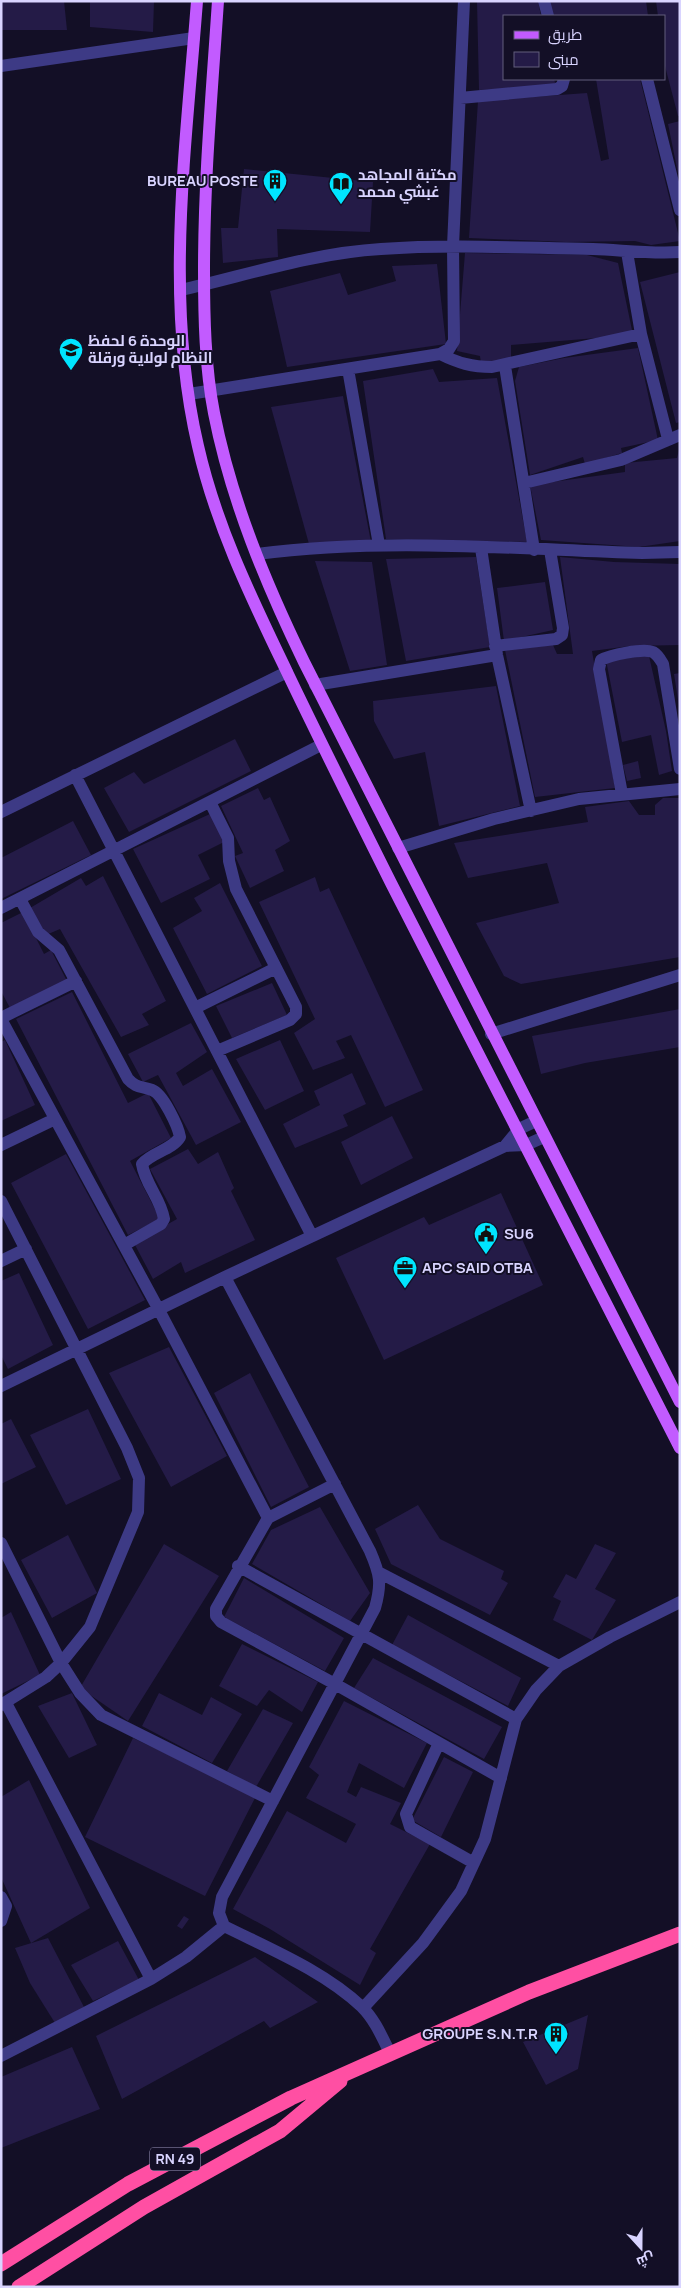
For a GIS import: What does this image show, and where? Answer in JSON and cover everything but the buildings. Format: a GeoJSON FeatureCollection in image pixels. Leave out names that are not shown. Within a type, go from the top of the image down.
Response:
{"type":"FeatureCollection","features":[{"type":"Feature","properties":{"kind":"highway","name":"RN 49"},"geometry":{"type":"LineString","coordinates":[[1,2264],[128,2184],[291,2098],[356,2067],[529,1992],[680,1934]]}},
{"type":"Feature","properties":{"kind":"highway","name":"RN 49"},"geometry":{"type":"LineString","coordinates":[[19,2287],[144,2207],[280,2131],[356,2067]]}},
{"type":"Feature","properties":{"kind":"main road"},"geometry":{"type":"LineString","coordinates":[[197,1],[184,173],[181,290],[189,394],[197,444],[224,534],[248,591],[321,745],[519,1129],[680,1448]]}},
{"type":"Feature","properties":{"kind":"main road"},"geometry":{"type":"LineString","coordinates":[[218,1],[208,132],[204,285],[205,329],[211,391],[214,413],[227,466],[257,554],[294,642],[680,1402]]}},
{"type":"Feature","properties":{"kind":"street"},"geometry":{"type":"LineString","coordinates":[[189,394],[440,354],[449,349],[454,341],[454,246],[464,1]]}},
{"type":"Feature","properties":{"kind":"street"},"geometry":{"type":"LineString","coordinates":[[544,1],[548,15]]}},
{"type":"Feature","properties":{"kind":"street"},"geometry":{"type":"LineString","coordinates":[[1,66],[194,38]]}},
{"type":"Feature","properties":{"kind":"street"},"geometry":{"type":"LineString","coordinates":[[460,98],[557,89],[562,86],[564,80]]}},
{"type":"Feature","properties":{"kind":"street"},"geometry":{"type":"LineString","coordinates":[[648,80],[680,210]]}},
{"type":"Feature","properties":{"kind":"street"},"geometry":{"type":"LineString","coordinates":[[181,290],[284,264],[344,253],[380,249],[454,246],[650,254],[680,252]]}},
{"type":"Feature","properties":{"kind":"street"},"geometry":{"type":"LineString","coordinates":[[524,483],[621,460],[674,437],[641,334],[627,252]]}},
{"type":"Feature","properties":{"kind":"street"},"geometry":{"type":"LineString","coordinates":[[440,354],[458,363],[475,367],[506,366],[524,360],[641,334]]}},
{"type":"Feature","properties":{"kind":"street"},"geometry":{"type":"LineString","coordinates":[[506,366],[534,550]]}},
{"type":"Feature","properties":{"kind":"street"},"geometry":{"type":"LineString","coordinates":[[348,369],[379,545]]}},
{"type":"Feature","properties":{"kind":"street"},"geometry":{"type":"LineString","coordinates":[[257,554],[303,548],[379,545],[680,552]]}},
{"type":"Feature","properties":{"kind":"street"},"geometry":{"type":"LineString","coordinates":[[481,548],[496,650],[531,811]]}},
{"type":"Feature","properties":{"kind":"street"},"geometry":{"type":"LineString","coordinates":[[315,685],[556,639],[562,635],[563,628],[550,550]]}},
{"type":"Feature","properties":{"kind":"street"},"geometry":{"type":"LineString","coordinates":[[622,794],[599,669],[601,660],[609,655],[651,651],[659,656],[663,664],[680,768]]}},
{"type":"Feature","properties":{"kind":"street"},"geometry":{"type":"LineString","coordinates":[[1,812],[287,672]]}},
{"type":"Feature","properties":{"kind":"street"},"geometry":{"type":"LineString","coordinates":[[1,908],[321,745]]}},
{"type":"Feature","properties":{"kind":"street"},"geometry":{"type":"LineString","coordinates":[[75,776],[312,1236]]}},
{"type":"Feature","properties":{"kind":"street"},"geometry":{"type":"LineString","coordinates":[[398,848],[531,811],[579,800],[680,789]]}},
{"type":"Feature","properties":{"kind":"street"},"geometry":{"type":"LineString","coordinates":[[210,802],[228,838],[229,861],[236,889],[296,1007],[296,1014],[290,1020],[217,1051]]}},
{"type":"Feature","properties":{"kind":"street"},"geometry":{"type":"LineString","coordinates":[[20,899],[38,932],[60,950],[128,1079],[134,1085],[159,1094],[178,1128],[180,1137],[176,1142],[147,1158],[142,1164],[143,1172],[162,1210],[164,1219],[161,1224],[124,1245]]}},
{"type":"Feature","properties":{"kind":"street"},"geometry":{"type":"LineString","coordinates":[[195,1008],[276,968]]}},
{"type":"Feature","properties":{"kind":"street"},"geometry":{"type":"LineString","coordinates":[[492,1034],[680,975]]}},
{"type":"Feature","properties":{"kind":"street"},"geometry":{"type":"LineString","coordinates":[[76,981],[1,1018],[159,1310],[268,1518]]}},
{"type":"Feature","properties":{"kind":"street"},"geometry":{"type":"LineString","coordinates":[[1,1145],[55,1119]]}},
{"type":"Feature","properties":{"kind":"street"},"geometry":{"type":"LineString","coordinates":[[504,1146],[519,1129],[536,1121]]}},
{"type":"Feature","properties":{"kind":"street"},"geometry":{"type":"LineString","coordinates":[[1,1386],[225,1277],[504,1146],[526,1145],[544,1137]]}},
{"type":"Feature","properties":{"kind":"street"},"geometry":{"type":"LineString","coordinates":[[1,1201],[127,1448],[139,1478],[138,1512],[90,1627],[61,1663],[46,1678],[3,1704],[151,1979]]}},
{"type":"Feature","properties":{"kind":"street"},"geometry":{"type":"LineString","coordinates":[[1,1261],[26,1249]]}},
{"type":"Feature","properties":{"kind":"street"},"geometry":{"type":"LineString","coordinates":[[225,1277],[370,1551],[380,1573],[381,1589],[376,1608],[222,1897],[219,1913],[224,1926],[337,1987],[363,2008],[374,2022],[390,2053]]}},
{"type":"Feature","properties":{"kind":"street"},"geometry":{"type":"LineString","coordinates":[[335,1484],[268,1518],[238,1566],[216,1609],[216,1616],[220,1622],[335,1684],[501,1778]]}},
{"type":"Feature","properties":{"kind":"street"},"geometry":{"type":"LineString","coordinates":[[1,1543],[61,1663],[80,1693],[101,1715],[273,1801]]}},
{"type":"Feature","properties":{"kind":"street"},"geometry":{"type":"LineString","coordinates":[[238,1566],[516,1719]]}},
{"type":"Feature","properties":{"kind":"street"},"geometry":{"type":"LineString","coordinates":[[380,1573],[559,1666]]}},
{"type":"Feature","properties":{"kind":"street"},"geometry":{"type":"LineString","coordinates":[[363,2008],[422,1942],[461,1891],[485,1839],[516,1719],[536,1690],[559,1666],[610,1637],[680,1602]]}},
{"type":"Feature","properties":{"kind":"street"},"geometry":{"type":"LineString","coordinates":[[439,1743],[406,1814],[406,1821],[410,1826],[474,1863]]}},
{"type":"Feature","properties":{"kind":"street"},"geometry":{"type":"LineString","coordinates":[[1,1897],[6,1906],[1,1921]]}},
{"type":"Feature","properties":{"kind":"street"},"geometry":{"type":"LineString","coordinates":[[1,2056],[151,1979],[186,1957],[224,1926]]}},
{"type":"Feature","properties":{"kind":"place","name":"BUREAU POSTE"},"geometry":{"type":"Point","coordinates":[275,202]}},
{"type":"Feature","properties":{"kind":"place","name":"مكتبة المجاهد غبشي محمد"},"geometry":{"type":"Point","coordinates":[341,205]}},
{"type":"Feature","properties":{"kind":"place","name":"الوحدة 6 لحفظ النظام لولاية ورقلة"},"geometry":{"type":"Point","coordinates":[71,371]}},
{"type":"Feature","properties":{"kind":"place","name":"SU6"},"geometry":{"type":"Point","coordinates":[486,1255]}},
{"type":"Feature","properties":{"kind":"place","name":"APC SAID OTBA"},"geometry":{"type":"Point","coordinates":[405,1289]}},
{"type":"Feature","properties":{"kind":"place","name":"GROUPE S.N.T.R"},"geometry":{"type":"Point","coordinates":[556,2055]}}]}
